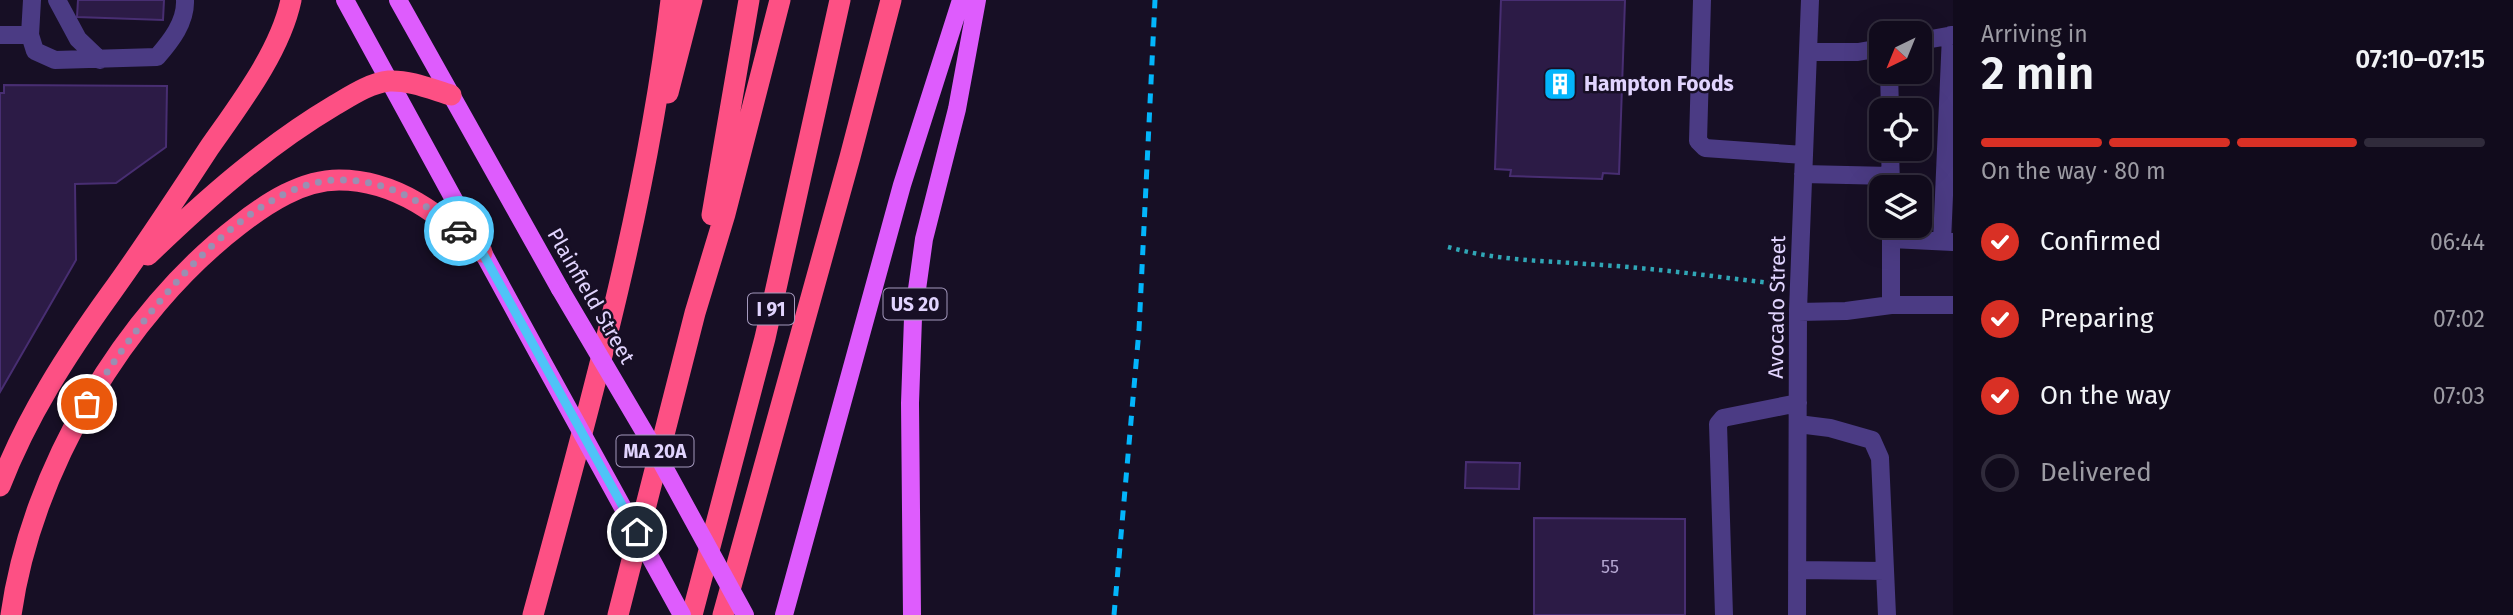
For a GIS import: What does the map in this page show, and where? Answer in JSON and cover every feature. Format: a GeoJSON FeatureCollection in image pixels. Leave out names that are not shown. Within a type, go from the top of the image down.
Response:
{"type":"FeatureCollection","features":[{"type":"Feature","properties":{"kind":"highway"},"geometry":{"type":"LineString","coordinates":[[0,486],[9,461],[41,400],[75,344],[245,95],[276,42],[290,0]]}},
{"type":"Feature","properties":{"kind":"highway"},"geometry":{"type":"LineString","coordinates":[[531,615],[542,583],[618,290],[655,104],[671,0]]}},
{"type":"Feature","properties":{"kind":"highway"},"geometry":{"type":"LineString","coordinates":[[637,199],[676,67],[692,0]]}},
{"type":"Feature","properties":{"kind":"highway"},"geometry":{"type":"LineString","coordinates":[[695,313],[749,0]]}},
{"type":"Feature","properties":{"kind":"highway"},"geometry":{"type":"LineString","coordinates":[[618,615],[695,313],[725,214],[780,0]]}},
{"type":"Feature","properties":{"kind":"highway","name":"I 91"},"geometry":{"type":"LineString","coordinates":[[692,615],[765,338],[841,0]]}},
{"type":"Feature","properties":{"kind":"highway"},"geometry":{"type":"LineString","coordinates":[[723,615],[844,181],[891,0]]}},
{"type":"Feature","properties":{"kind":"highway"},"geometry":{"type":"LineString","coordinates":[[110,294],[195,210],[248,164],[301,125],[330,108],[369,87],[388,81],[409,83],[451,96]]}},
{"type":"Feature","properties":{"kind":"highway"},"geometry":{"type":"LineString","coordinates":[[11,615],[19,575],[36,517],[60,454],[77,420],[118,355],[156,305],[196,262],[234,228],[269,203],[287,194],[320,182],[352,181],[383,187],[419,202],[441,216],[482,252]]}},
{"type":"Feature","properties":{"kind":"main road"},"geometry":{"type":"LineString","coordinates":[[345,0],[682,615]]}},
{"type":"Feature","properties":{"kind":"main road","name":"Plainfield Street"},"geometry":{"type":"LineString","coordinates":[[398,0],[560,289],[652,445],[745,615]]}},
{"type":"Feature","properties":{"kind":"main road"},"geometry":{"type":"LineString","coordinates":[[784,615],[902,185],[961,0]]}},
{"type":"Feature","properties":{"kind":"main road","name":"US 20"},"geometry":{"type":"LineString","coordinates":[[912,615],[910,404],[913,318],[924,239],[957,109],[976,0]]}},
{"type":"Feature","properties":{"kind":"street"},"geometry":{"type":"LineString","coordinates":[[32,0],[30,35],[35,51],[55,60],[157,57],[172,40],[186,12],[185,0]]}},
{"type":"Feature","properties":{"kind":"street"},"geometry":{"type":"LineString","coordinates":[[57,0],[78,38],[100,60]]}},
{"type":"Feature","properties":{"kind":"street"},"geometry":{"type":"LineString","coordinates":[[1702,0],[1698,141],[1705,148],[1804,155]]}},
{"type":"Feature","properties":{"kind":"street","name":"Avocado Street"},"geometry":{"type":"LineString","coordinates":[[1797,615],[1798,312],[1810,0]]}},
{"type":"Feature","properties":{"kind":"street"},"geometry":{"type":"LineString","coordinates":[[0,36],[30,35]]}},
{"type":"Feature","properties":{"kind":"street"},"geometry":{"type":"LineString","coordinates":[[1925,238],[1947,242],[1952,35],[1932,39]]}},
{"type":"Feature","properties":{"kind":"street"},"geometry":{"type":"LineString","coordinates":[[1808,52],[1869,50]]}},
{"type":"Feature","properties":{"kind":"street"},"geometry":{"type":"LineString","coordinates":[[1804,174],[1869,180]]}},
{"type":"Feature","properties":{"kind":"street"},"geometry":{"type":"LineString","coordinates":[[1891,238],[1891,305]]}},
{"type":"Feature","properties":{"kind":"street"},"geometry":{"type":"LineString","coordinates":[[1798,312],[1846,311],[1891,305],[1953,304]]}},
{"type":"Feature","properties":{"kind":"street"},"geometry":{"type":"LineString","coordinates":[[1724,615],[1718,424],[1723,418],[1798,403]]}},
{"type":"Feature","properties":{"kind":"street"},"geometry":{"type":"LineString","coordinates":[[1798,424],[1830,428],[1872,440],[1880,458],[1887,615]]}},
{"type":"Feature","properties":{"kind":"street"},"geometry":{"type":"LineString","coordinates":[[1797,569],[1885,571]]}},
{"type":"Feature","properties":{"kind":"path"},"geometry":{"type":"LineString","coordinates":[[1448,247],[1499,258],[1656,269],[1799,286]]}},
{"type":"Feature","properties":{"kind":"building"},"geometry":{"type":"Polygon","coordinates":[[[78,0],[164,0],[163,20],[77,17],[78,0]]]}},
{"type":"Feature","properties":{"kind":"building","name":"Hampton Foods"},"geometry":{"type":"Polygon","coordinates":[[[1501,0],[1625,0],[1619,174],[1603,173],[1602,179],[1510,176],[1511,170],[1495,169],[1501,0]]]}},
{"type":"Feature","properties":{"kind":"building"},"geometry":{"type":"Polygon","coordinates":[[[4,85],[167,86],[166,147],[116,183],[75,184],[76,260],[0,392],[0,93],[4,93],[4,85]]]}},
{"type":"Feature","properties":{"kind":"building"},"geometry":{"type":"Polygon","coordinates":[[[1466,462],[1520,463],[1519,489],[1465,488],[1466,462]]]}},
{"type":"Feature","properties":{"kind":"building"},"geometry":{"type":"Polygon","coordinates":[[[1534,518],[1685,519],[1685,615],[1534,615],[1534,518]]]}},
{"type":"Feature","properties":{"kind":"railway"},"geometry":{"type":"LineString","coordinates":[[1114,615],[1139,330],[1155,0]]}},
{"type":"Feature","properties":{"kind":"way so far"},"geometry":{"type":"LineString","coordinates":[[87,404],[127,342],[177,281],[234,228],[269,203],[287,194],[320,182],[337,180],[368,183],[419,202],[459,231]]}},
{"type":"Feature","properties":{"kind":"place","name":"Hampton Foods"},"geometry":{"type":"Point","coordinates":[1560,84]}},
{"type":"Feature","properties":{"kind":"route"},"geometry":{"type":"LineString","coordinates":[[459,231],[482,252],[637,532]]}}]}
